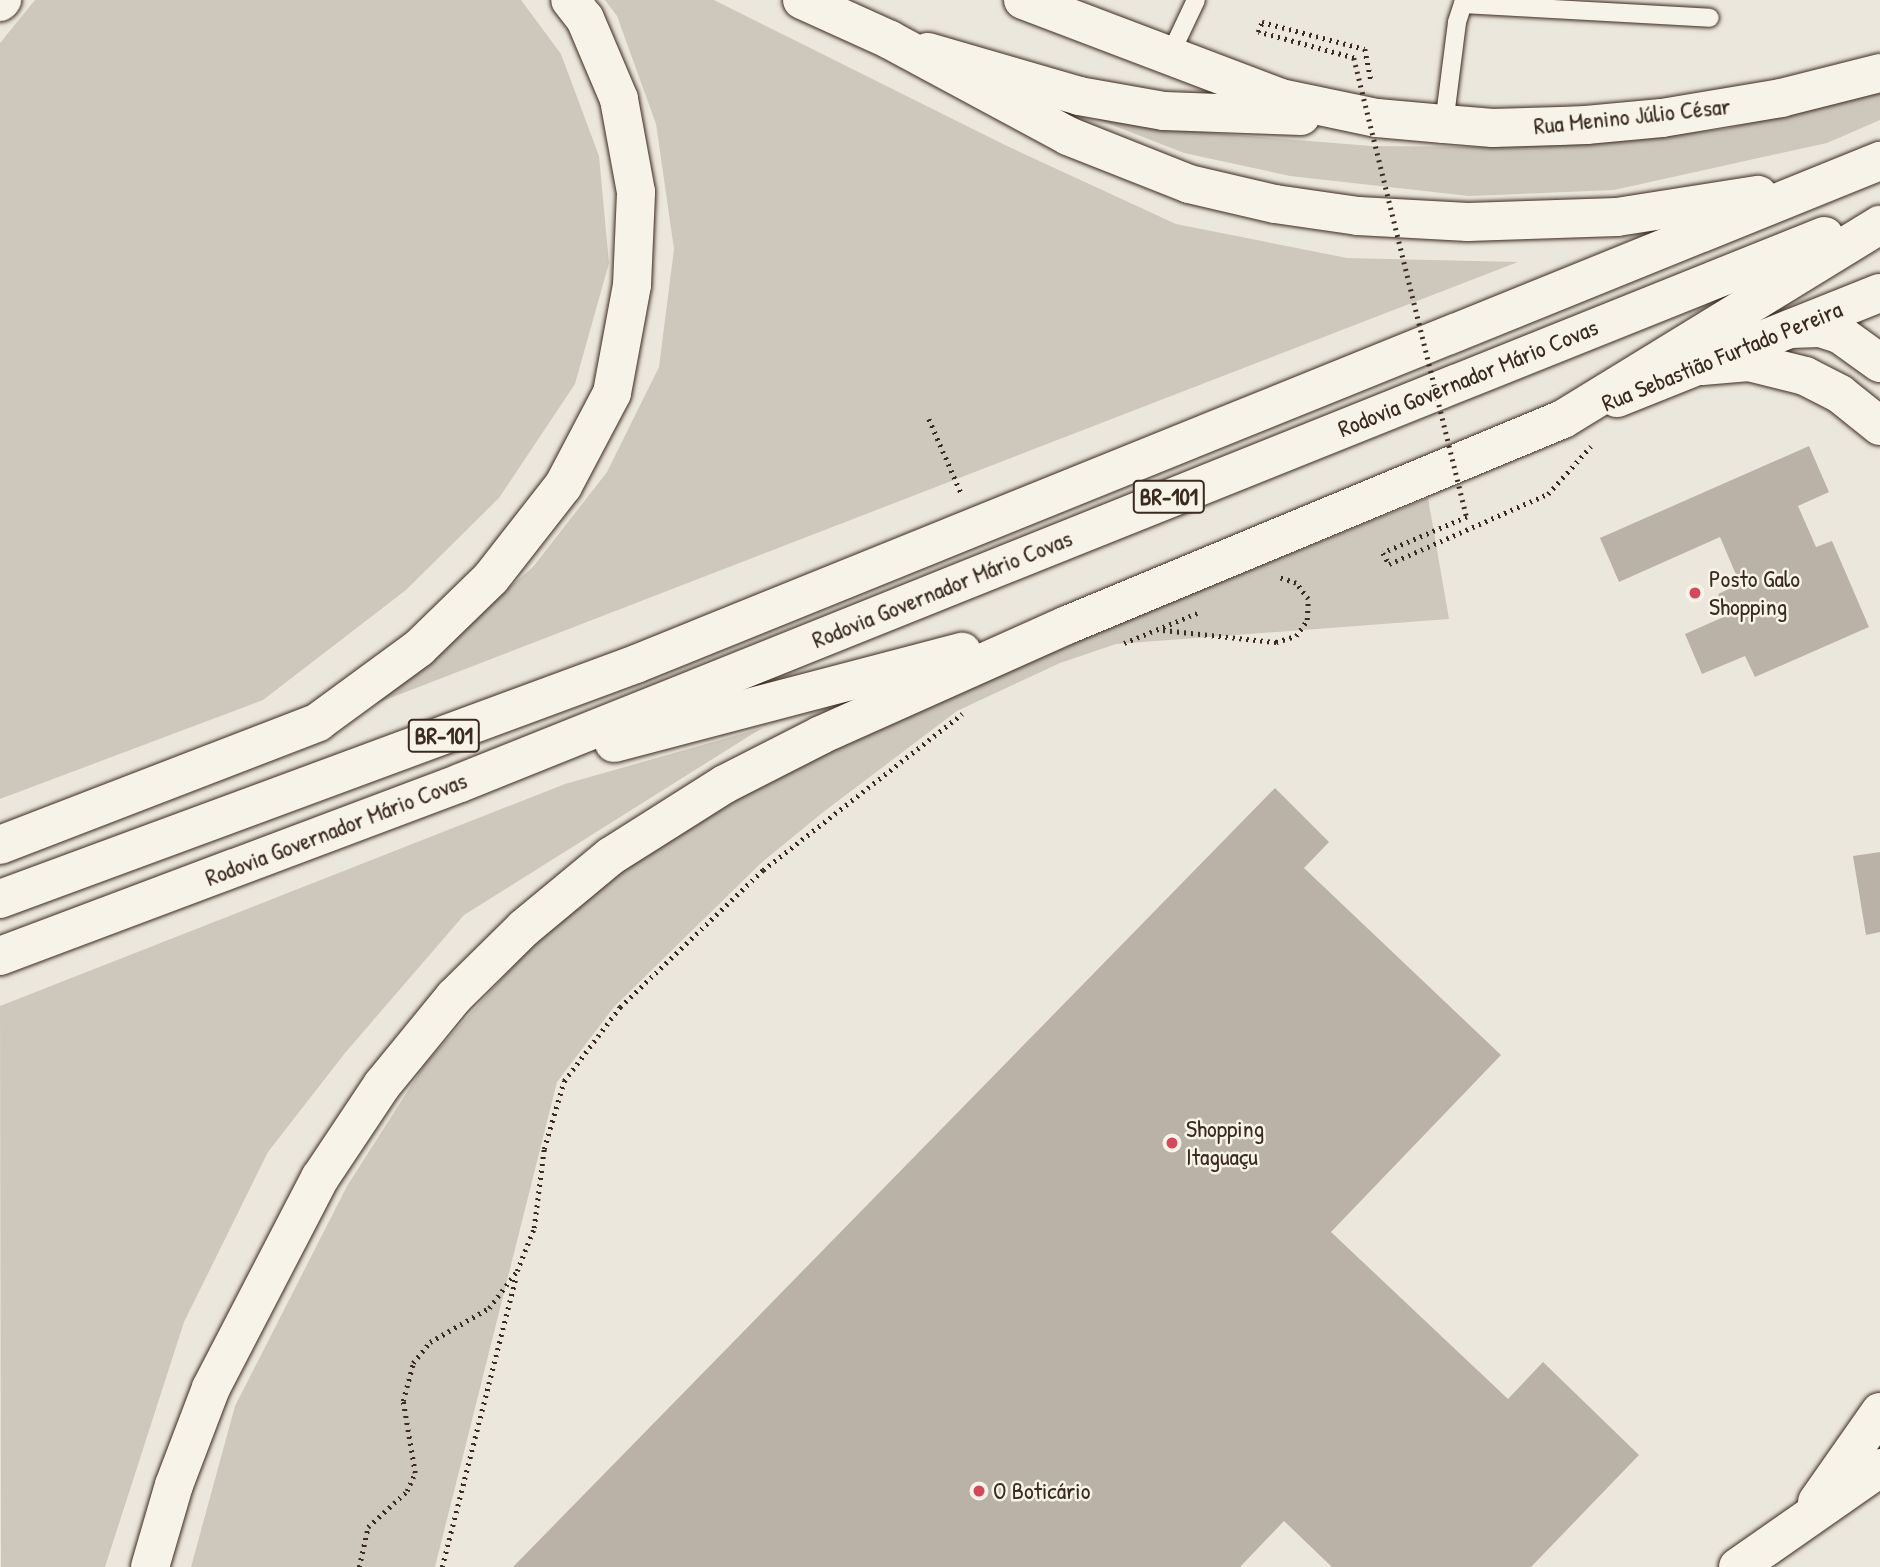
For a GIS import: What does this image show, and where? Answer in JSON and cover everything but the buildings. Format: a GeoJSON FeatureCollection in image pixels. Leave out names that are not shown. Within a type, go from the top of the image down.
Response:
{"type":"FeatureCollection","features":[{"type":"Feature","properties":{"kind":"main road"},"geometry":{"type":"LineString","coordinates":[[0,845],[317,722],[419,648],[491,578],[563,486],[612,393],[632,285],[636,192],[618,99],[584,19],[570,0]]}},
{"type":"Feature","properties":{"kind":"main road"},"geometry":{"type":"LineString","coordinates":[[802,0],[890,40],[1068,136],[1189,184],[1275,204],[1358,216],[1468,222],[1617,217],[1822,185]]}},
{"type":"Feature","properties":{"kind":"main road","name":"Rua Menino Júlio César"},"geometry":{"type":"LineString","coordinates":[[1024,0],[1281,98],[1375,104],[1444,124],[1493,128],[1587,125],[1662,118],[1781,98],[1880,73]]}},
{"type":"Feature","properties":{"kind":"main road"},"geometry":{"type":"LineString","coordinates":[[890,40],[1079,96],[1164,111],[1375,104]]}},
{"type":"Feature","properties":{"kind":"main road","name":"Rodovia Governador Mário Covas"},"geometry":{"type":"LineString","coordinates":[[0,899],[636,664],[1880,161]]}},
{"type":"Feature","properties":{"kind":"main road","name":"Rodovia Governador Mário Covas"},"geometry":{"type":"LineString","coordinates":[[0,956],[460,783],[1880,214]]}},
{"type":"Feature","properties":{"kind":"main road"},"geometry":{"type":"LineString","coordinates":[[150,1567],[174,1485],[211,1388],[264,1277],[327,1166],[382,1085],[454,996],[524,928],[611,856],[724,784],[1067,625],[1563,419],[1880,225]]}},
{"type":"Feature","properties":{"kind":"main road","name":"Rua Sebastião Furtado Pereira"},"geometry":{"type":"LineString","coordinates":[[1563,419],[1880,293]]}},
{"type":"Feature","properties":{"kind":"main road"},"geometry":{"type":"LineString","coordinates":[[1790,329],[1820,328],[1840,335],[1880,363]]}},
{"type":"Feature","properties":{"kind":"main road"},"geometry":{"type":"LineString","coordinates":[[1697,366],[1749,362],[1805,376],[1840,394],[1880,426]]}},
{"type":"Feature","properties":{"kind":"main road"},"geometry":{"type":"LineString","coordinates":[[460,783],[1067,625]]}},
{"type":"Feature","properties":{"kind":"main road"},"geometry":{"type":"LineString","coordinates":[[1803,1521],[1880,1412]]}},
{"type":"Feature","properties":{"kind":"main road"},"geometry":{"type":"LineString","coordinates":[[1738,1567],[1880,1468]]}},
{"type":"Feature","properties":{"kind":"lane"},"geometry":{"type":"LineString","coordinates":[[1169,57],[1196,0]]}},
{"type":"Feature","properties":{"kind":"lane"},"geometry":{"type":"LineString","coordinates":[[1444,124],[1457,22],[1464,4],[1710,18]]}},
{"type":"Feature","properties":{"kind":"path"},"geometry":{"type":"LineString","coordinates":[[1375,104],[1365,49],[1262,22],[1258,32],[1354,58],[1467,517],[1383,553],[1389,564],[1548,494],[1594,444]]}},
{"type":"Feature","properties":{"kind":"path"},"geometry":{"type":"LineString","coordinates":[[929,419],[976,525]]}},
{"type":"Feature","properties":{"kind":"path"},"geometry":{"type":"LineString","coordinates":[[1163,630],[1276,642],[1296,636],[1307,620],[1308,599],[1296,583],[1277,576],[1267,580]]}},
{"type":"Feature","properties":{"kind":"path"},"geometry":{"type":"LineString","coordinates":[[1111,648],[1163,630],[1210,607]]}},
{"type":"Feature","properties":{"kind":"path"},"geometry":{"type":"LineString","coordinates":[[442,1567],[517,1271],[534,1228],[544,1149],[564,1081],[620,1006],[763,870],[971,710]]}},
{"type":"Feature","properties":{"kind":"path"},"geometry":{"type":"LineString","coordinates":[[359,1567],[368,1527],[407,1491],[415,1473],[403,1401],[413,1363],[430,1342],[489,1308],[517,1271]]}},
{"type":"Feature","properties":{"kind":"shaded area"},"geometry":{"type":"Polygon","coordinates":[[[35,0],[521,0],[561,54],[599,156],[609,263],[575,384],[499,498],[406,590],[263,700],[0,799],[0,43],[35,0]]]}},
{"type":"Feature","properties":{"kind":"shaded area"},"geometry":{"type":"Polygon","coordinates":[[[605,0],[714,0],[1007,146],[1176,224],[1347,258],[1518,262],[372,705],[533,567],[607,472],[659,367],[674,249],[656,124],[617,16],[605,0]]]}},
{"type":"Feature","properties":{"kind":"shaded area"},"geometry":{"type":"Polygon","coordinates":[[[1880,91],[1880,120],[1827,143],[1614,190],[1469,196],[1290,176],[1184,153],[1043,98],[1210,133],[1371,146],[1498,147],[1601,143],[1725,129],[1880,91]]]}},
{"type":"Feature","properties":{"kind":"shaded area"},"geometry":{"type":"Polygon","coordinates":[[[1428,498],[1449,619],[1116,644],[1060,663],[957,711],[822,813],[760,864],[614,1007],[557,1082],[435,1567],[191,1567],[235,1406],[347,1186],[425,1064],[543,933],[658,843],[777,770],[947,693],[1428,498]]]}},
{"type":"Feature","properties":{"kind":"shaded area"},"geometry":{"type":"Polygon","coordinates":[[[762,728],[464,915],[345,1053],[268,1152],[184,1322],[105,1567],[1,1567],[0,1006],[565,784],[762,728]]]}},
{"type":"Feature","properties":{"kind":"place","name":"Posto Galo Shopping"},"geometry":{"type":"Point","coordinates":[1695,593]}},
{"type":"Feature","properties":{"kind":"place","name":"Shopping Itaguaçu"},"geometry":{"type":"Point","coordinates":[1172,1143]}},
{"type":"Feature","properties":{"kind":"place","name":"O Boticário"},"geometry":{"type":"Point","coordinates":[979,1491]}}]}
